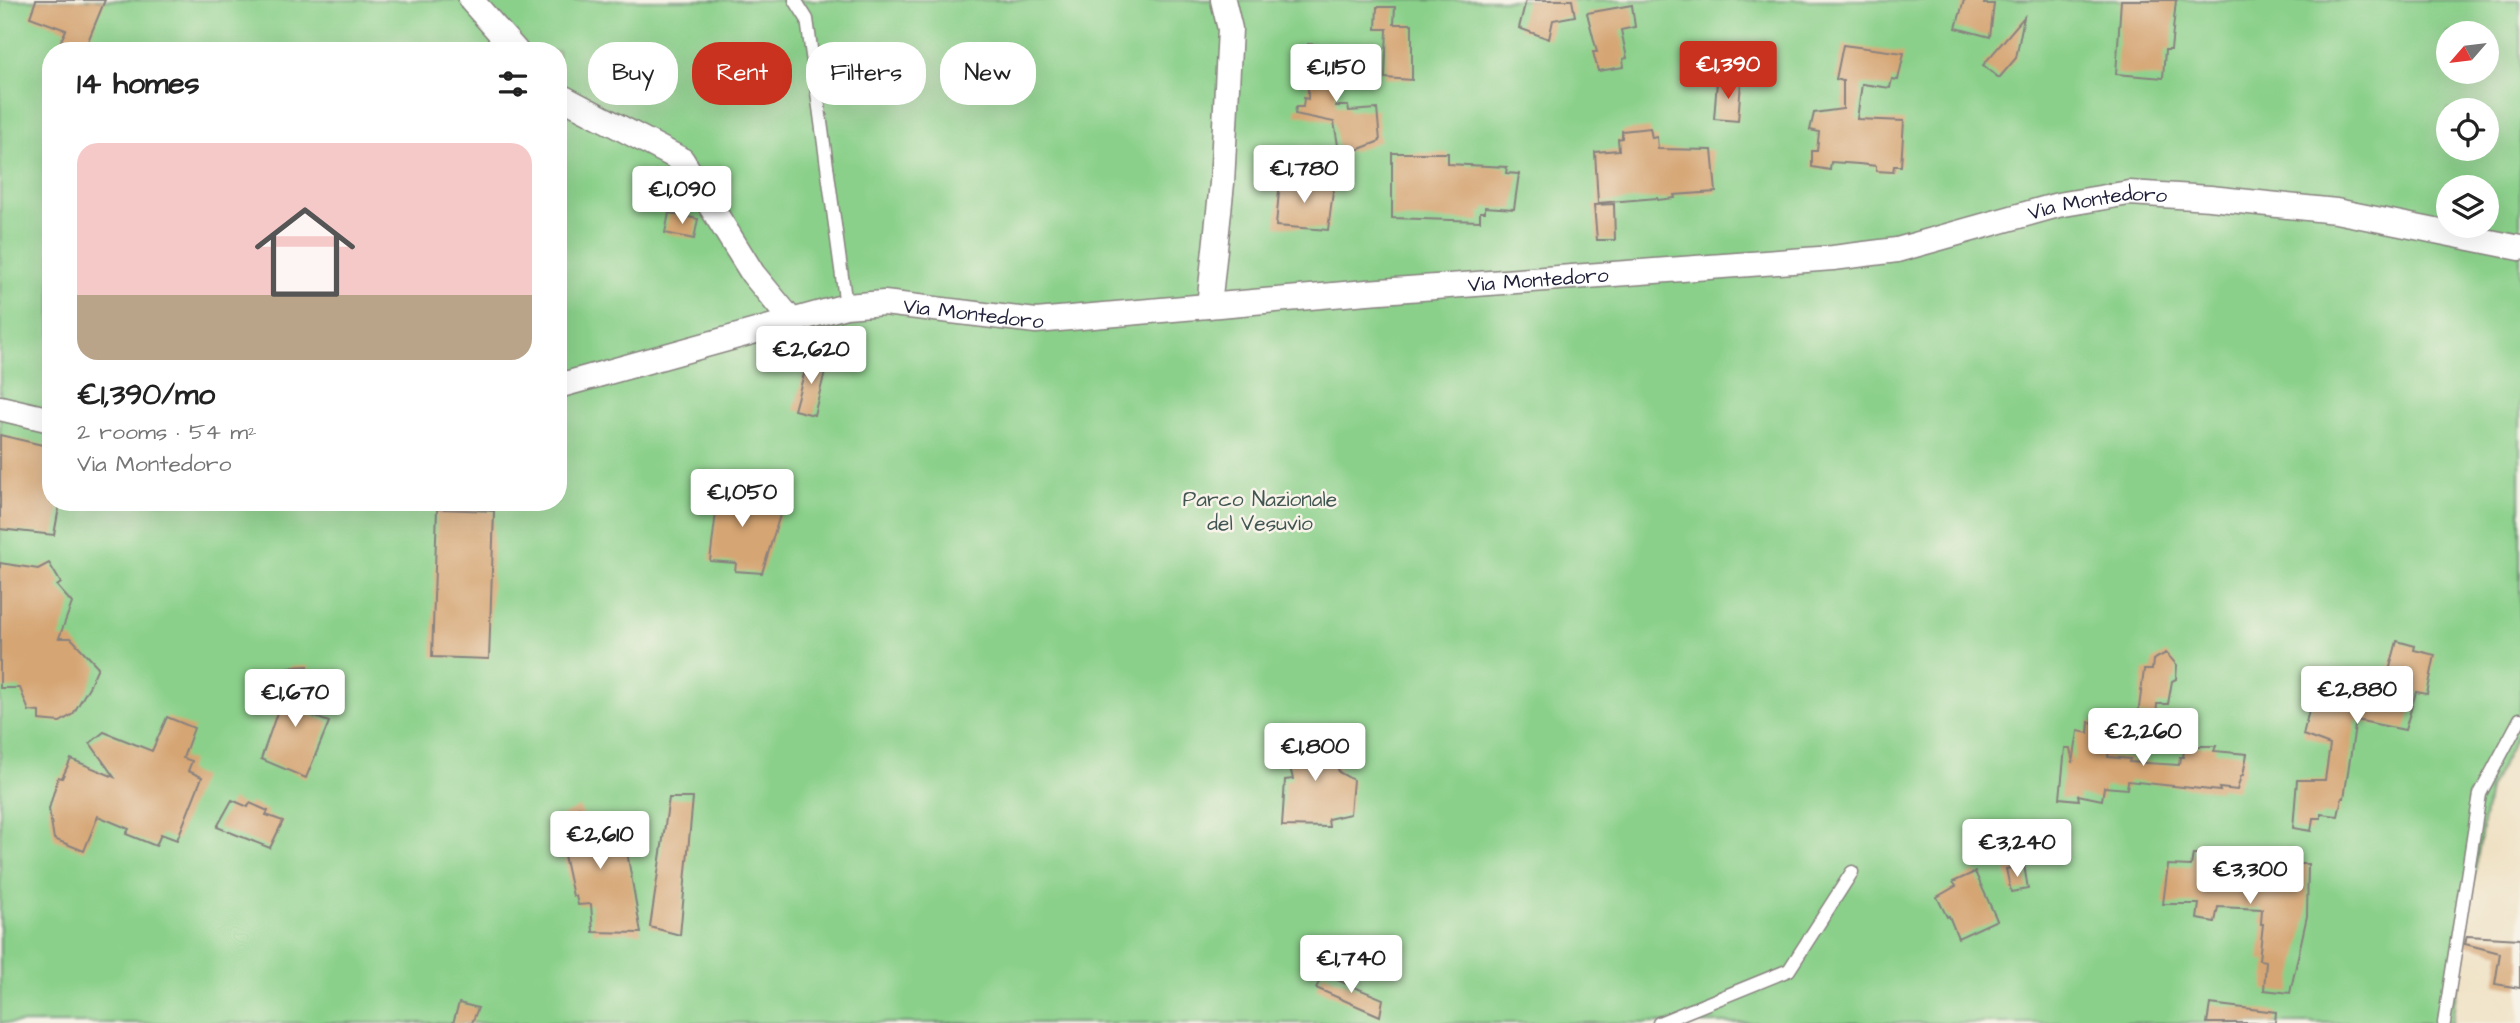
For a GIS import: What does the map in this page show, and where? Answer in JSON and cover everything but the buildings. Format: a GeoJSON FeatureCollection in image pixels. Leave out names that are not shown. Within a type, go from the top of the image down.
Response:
{"type":"FeatureCollection","features":[{"type":"Feature","properties":{"kind":"street"},"geometry":{"type":"LineString","coordinates":[[471,0],[508,42]]}},
{"type":"Feature","properties":{"kind":"street"},"geometry":{"type":"LineString","coordinates":[[1209,306],[1222,183],[1230,29],[1223,0]]}},
{"type":"Feature","properties":{"kind":"street"},"geometry":{"type":"LineString","coordinates":[[567,100],[682,160],[753,274],[791,320]]}},
{"type":"Feature","properties":{"kind":"street","name":"Via Montedoro"},"geometry":{"type":"LineString","coordinates":[[567,383],[846,306],[884,303],[1036,321],[1833,258],[1897,250],[2057,205],[2129,193],[2336,211],[2520,248]]}},
{"type":"Feature","properties":{"kind":"street"},"geometry":{"type":"LineString","coordinates":[[0,408],[42,418]]}},
{"type":"Feature","properties":{"kind":"lane"},"geometry":{"type":"LineString","coordinates":[[795,0],[807,19],[846,306]]}},
{"type":"Feature","properties":{"kind":"lane"},"geometry":{"type":"LineString","coordinates":[[2444,1023],[2480,794],[2520,719]]}},
{"type":"Feature","properties":{"kind":"lane"},"geometry":{"type":"LineString","coordinates":[[1659,1023],[1789,970],[1852,872]]}},
{"type":"Feature","properties":{"kind":"green space","name":"Parco Nazionale del Vesuvio"},"geometry":{"type":"Polygon","coordinates":[[[0,0],[2520,0],[2520,729],[2489,789],[2452,1023],[0,1023],[0,0]]]}}]}
